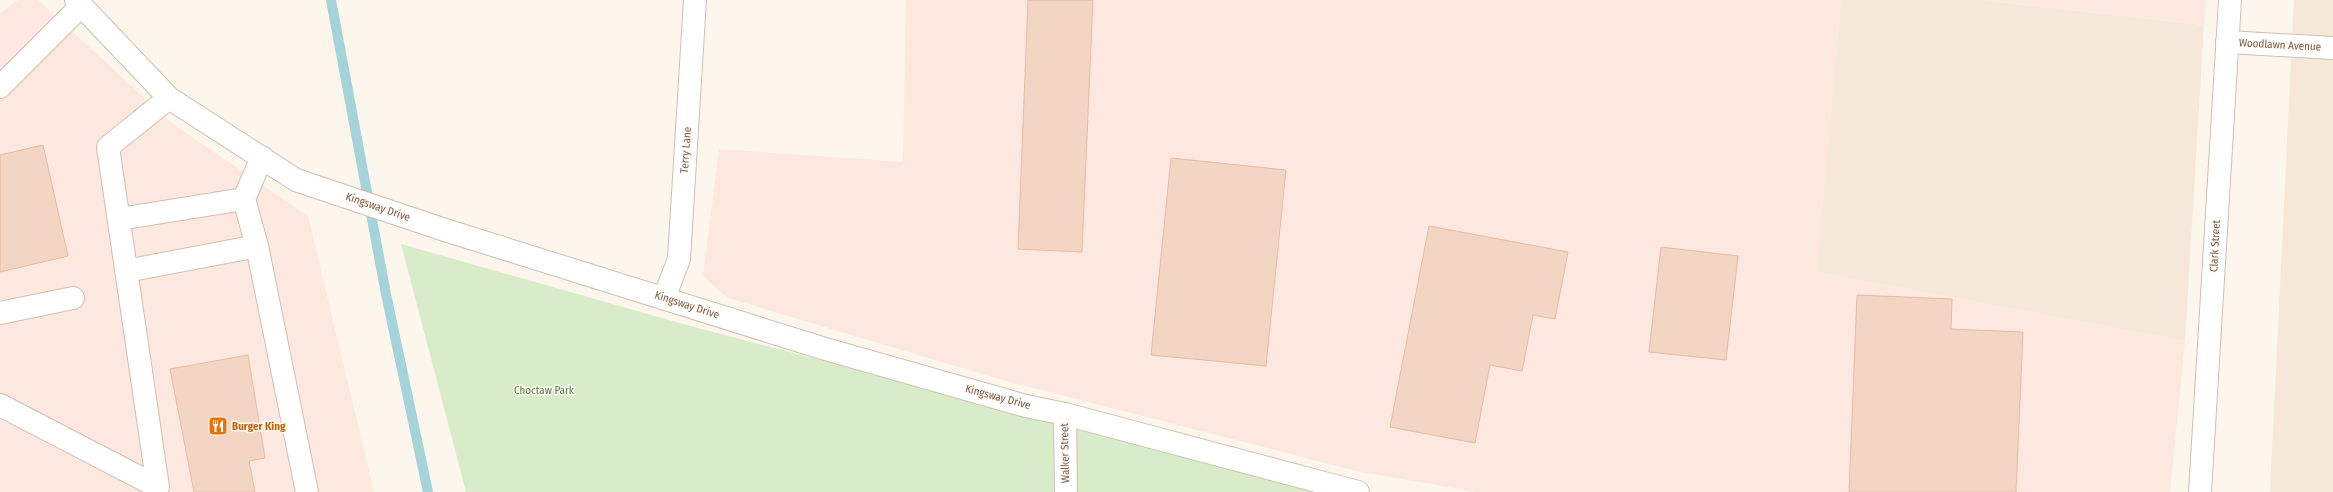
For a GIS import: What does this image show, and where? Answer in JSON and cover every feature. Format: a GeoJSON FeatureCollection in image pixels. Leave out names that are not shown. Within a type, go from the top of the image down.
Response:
{"type":"FeatureCollection","features":[{"type":"Feature","properties":{"kind":"street","name":"Terry Lane"},"geometry":{"type":"LineString","coordinates":[[664,298],[679,259],[695,0]]}},
{"type":"Feature","properties":{"kind":"street","name":"Clark Street"},"geometry":{"type":"LineString","coordinates":[[2200,492],[2230,0]]}},
{"type":"Feature","properties":{"kind":"street","name":"Kingsway Drive"},"geometry":{"type":"LineString","coordinates":[[79,3],[169,98],[296,180],[445,230],[830,350],[1026,406],[1065,414],[1358,492]]}},
{"type":"Feature","properties":{"kind":"street"},"geometry":{"type":"LineString","coordinates":[[0,87],[79,3]]}},
{"type":"Feature","properties":{"kind":"street","name":"Woodlawn Avenue"},"geometry":{"type":"LineString","coordinates":[[2227,42],[2333,48]]}},
{"type":"Feature","properties":{"kind":"street"},"geometry":{"type":"LineString","coordinates":[[158,490],[108,148],[169,98]]}},
{"type":"Feature","properties":{"kind":"street"},"geometry":{"type":"LineString","coordinates":[[262,157],[244,199],[257,246],[307,492]]}},
{"type":"Feature","properties":{"kind":"street"},"geometry":{"type":"LineString","coordinates":[[119,219],[244,199]]}},
{"type":"Feature","properties":{"kind":"street"},"geometry":{"type":"LineString","coordinates":[[126,271],[257,246]]}},
{"type":"Feature","properties":{"kind":"street"},"geometry":{"type":"LineString","coordinates":[[0,313],[73,298]]}},
{"type":"Feature","properties":{"kind":"street"},"geometry":{"type":"LineString","coordinates":[[0,404],[158,490]]}},
{"type":"Feature","properties":{"kind":"street","name":"Walker Street"},"geometry":{"type":"LineString","coordinates":[[1065,414],[1066,492]]}},
{"type":"Feature","properties":{"kind":"shaded area"},"geometry":{"type":"Polygon","coordinates":[[[18,0],[38,0],[173,124],[308,216],[374,492],[0,492],[0,13],[18,0]]]}},
{"type":"Feature","properties":{"kind":"shaded area"},"geometry":{"type":"Polygon","coordinates":[[[906,0],[1841,0],[1817,272],[2185,341],[2170,492],[1476,492],[1361,472],[995,378],[728,298],[703,276],[719,149],[903,162],[906,0]]]}},
{"type":"Feature","properties":{"kind":"shaded area"},"geometry":{"type":"Polygon","coordinates":[[[1841,0],[1980,0],[2204,25],[2185,341],[1816,272],[1841,0]]]}},
{"type":"Feature","properties":{"kind":"shaded area"},"geometry":{"type":"Polygon","coordinates":[[[1980,0],[2206,0],[2204,25],[1980,0]]]}},
{"type":"Feature","properties":{"kind":"shaded area"},"geometry":{"type":"Polygon","coordinates":[[[2294,0],[2333,0],[2333,492],[2270,492],[2294,0]]]}},
{"type":"Feature","properties":{"kind":"green space","name":"Choctaw Park"},"geometry":{"type":"Polygon","coordinates":[[[401,244],[683,324],[1123,440],[1365,492],[466,492],[401,244]]]}},
{"type":"Feature","properties":{"kind":"building"},"geometry":{"type":"Polygon","coordinates":[[[1028,0],[1093,0],[1082,252],[1018,249],[1028,0]]]}},
{"type":"Feature","properties":{"kind":"building"},"geometry":{"type":"Polygon","coordinates":[[[43,145],[68,256],[0,272],[0,155],[43,145]]]}},
{"type":"Feature","properties":{"kind":"building"},"geometry":{"type":"Polygon","coordinates":[[[1171,158],[1286,170],[1266,366],[1151,355],[1171,158]]]}},
{"type":"Feature","properties":{"kind":"building"},"geometry":{"type":"Polygon","coordinates":[[[1429,226],[1568,252],[1555,319],[1533,315],[1522,371],[1490,365],[1475,443],[1390,427],[1429,226]]]}},
{"type":"Feature","properties":{"kind":"building"},"geometry":{"type":"Polygon","coordinates":[[[1661,247],[1738,256],[1726,360],[1649,352],[1661,247]]]}},
{"type":"Feature","properties":{"kind":"building"},"geometry":{"type":"Polygon","coordinates":[[[1857,295],[1952,299],[1951,329],[2023,332],[2016,492],[1849,492],[1857,295]]]}},
{"type":"Feature","properties":{"kind":"building"},"geometry":{"type":"Polygon","coordinates":[[[248,355],[265,458],[249,461],[255,492],[194,492],[170,369],[248,355]]]}},
{"type":"Feature","properties":{"kind":"waterway"},"geometry":{"type":"LineString","coordinates":[[331,0],[386,294],[428,492]]}},
{"type":"Feature","properties":{"kind":"place","name":"Burger King"},"geometry":{"type":"Point","coordinates":[218,426]}}]}
